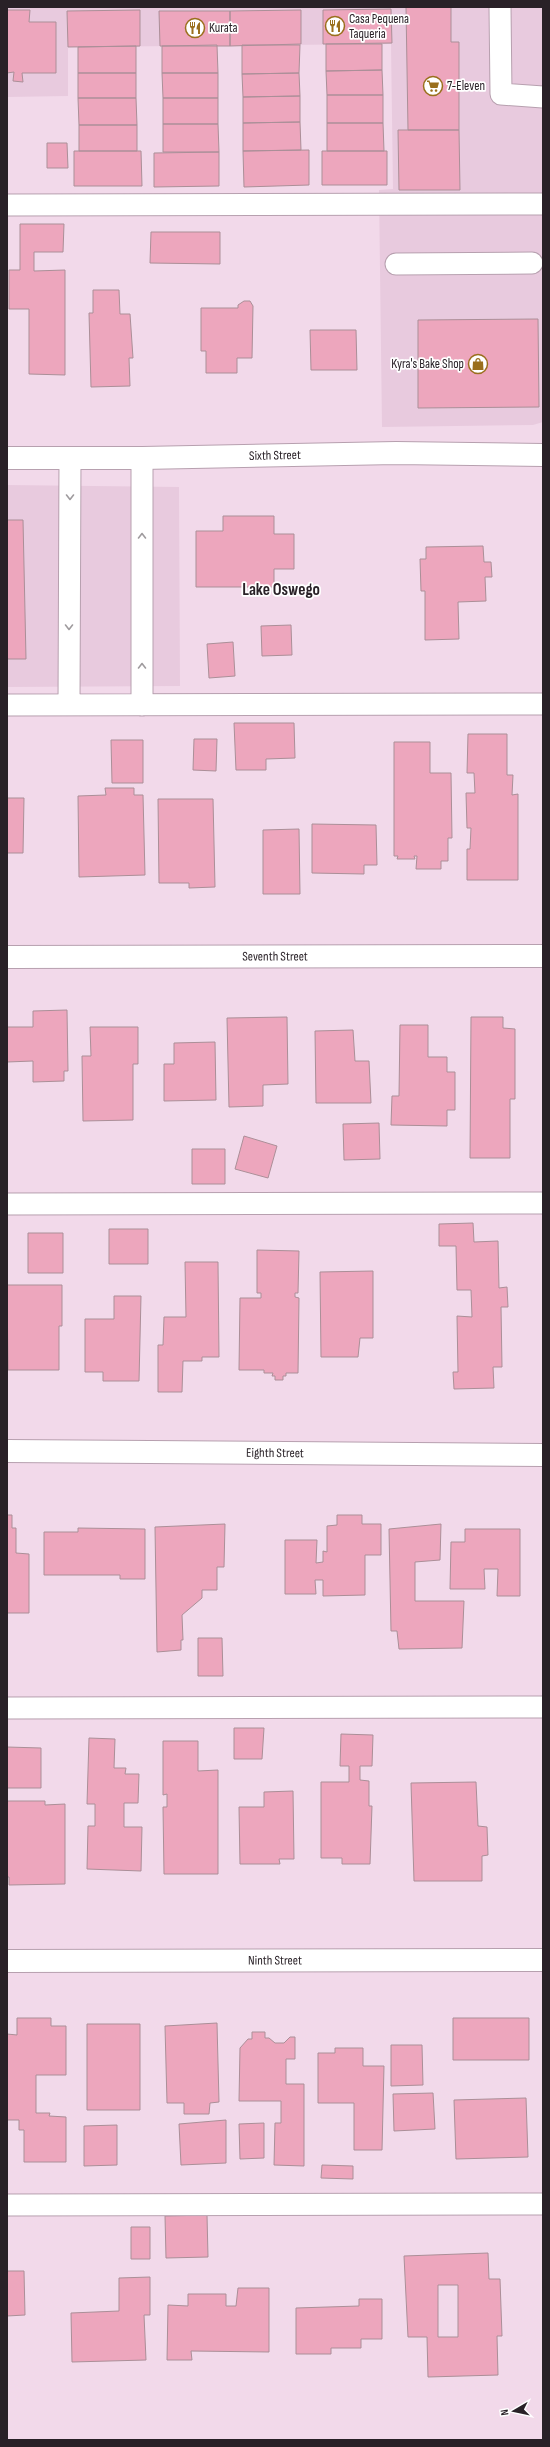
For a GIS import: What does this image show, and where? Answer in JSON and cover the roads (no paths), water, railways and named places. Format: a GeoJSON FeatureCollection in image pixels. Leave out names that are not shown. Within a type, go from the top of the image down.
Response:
{"type":"FeatureCollection","features":[{"type":"Feature","properties":{"kind":"street","name":"Sixth Street"},"geometry":{"type":"LineString","coordinates":[[7,458],[142,458],[396,453],[543,455]]}},
{"type":"Feature","properties":{"kind":"street","name":"Seventh Street"},"geometry":{"type":"LineString","coordinates":[[7,956],[543,956]]}},
{"type":"Feature","properties":{"kind":"street","name":"Eighth Street"},"geometry":{"type":"LineString","coordinates":[[7,1451],[543,1455]]}},
{"type":"Feature","properties":{"kind":"street","name":"Ninth Street"},"geometry":{"type":"LineString","coordinates":[[7,1961],[543,1960]]}},
{"type":"Feature","properties":{"kind":"lane"},"geometry":{"type":"LineString","coordinates":[[500,7],[501,94],[543,97]]}},
{"type":"Feature","properties":{"kind":"lane"},"geometry":{"type":"LineString","coordinates":[[7,205],[543,204]]}},
{"type":"Feature","properties":{"kind":"lane"},"geometry":{"type":"LineString","coordinates":[[396,264],[532,262]]}},
{"type":"Feature","properties":{"kind":"lane"},"geometry":{"type":"LineString","coordinates":[[69,705],[70,458]]}},
{"type":"Feature","properties":{"kind":"lane"},"geometry":{"type":"LineString","coordinates":[[142,458],[142,705]]}},
{"type":"Feature","properties":{"kind":"lane"},"geometry":{"type":"LineString","coordinates":[[7,705],[543,704]]}},
{"type":"Feature","properties":{"kind":"lane"},"geometry":{"type":"LineString","coordinates":[[7,1204],[543,1203]]}},
{"type":"Feature","properties":{"kind":"lane"},"geometry":{"type":"LineString","coordinates":[[7,1708],[543,1707]]}},
{"type":"Feature","properties":{"kind":"lane"},"geometry":{"type":"LineString","coordinates":[[7,2205],[543,2204]]}},
{"type":"Feature","properties":{"kind":"place","name":"Casa Pequena Taqueria"},"geometry":{"type":"Point","coordinates":[335,26]}},
{"type":"Feature","properties":{"kind":"place","name":"Kurata"},"geometry":{"type":"Point","coordinates":[195,28]}},
{"type":"Feature","properties":{"kind":"place","name":"7-Eleven"},"geometry":{"type":"Point","coordinates":[433,86]}},
{"type":"Feature","properties":{"kind":"place","name":"Kyra's Bake Shop"},"geometry":{"type":"Point","coordinates":[478,364]}},
{"type":"Feature","properties":{"kind":"district","name":"Lake Oswego"},"geometry":{"type":"Point","coordinates":[281,590]}}]}
